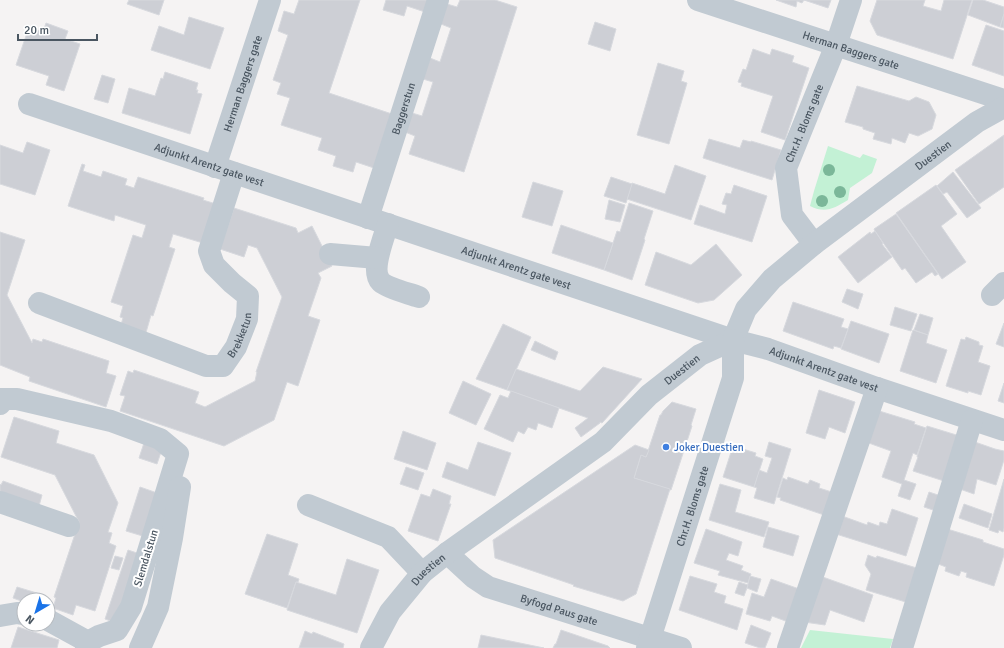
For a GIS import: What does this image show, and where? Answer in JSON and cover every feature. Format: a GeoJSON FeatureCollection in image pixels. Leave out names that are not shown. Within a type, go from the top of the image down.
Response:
{"type":"FeatureCollection","features":[{"type":"Feature","properties":{"kind":"street","name":"Herman Baggers gate"},"geometry":{"type":"LineString","coordinates":[[224,170],[270,0]]}},
{"type":"Feature","properties":{"kind":"street","name":"Baggerstun"},"geometry":{"type":"LineString","coordinates":[[377,258],[378,221],[438,0]]}},
{"type":"Feature","properties":{"kind":"street","name":"Herman Baggers gate"},"geometry":{"type":"LineString","coordinates":[[698,0],[1004,100]]}},
{"type":"Feature","properties":{"kind":"street","name":"Chr.H. Bloms gate"},"geometry":{"type":"LineString","coordinates":[[814,244],[792,215],[786,168],[836,45],[851,0]]}},
{"type":"Feature","properties":{"kind":"street","name":"Adjunkt Arentz gate vest"},"geometry":{"type":"LineString","coordinates":[[29,104],[734,340],[768,349],[877,388],[1004,430]]}},
{"type":"Feature","properties":{"kind":"street","name":"Duestien"},"geometry":{"type":"LineString","coordinates":[[371,648],[390,612],[422,572],[603,442],[649,395],[700,355],[734,340],[746,309],[772,279],[814,244],[977,122],[1004,107]]}},
{"type":"Feature","properties":{"kind":"street","name":"Brekketun"},"geometry":{"type":"LineString","coordinates":[[39,303],[206,366],[223,366],[236,347],[247,319],[248,296],[214,265],[209,251],[224,170]]}},
{"type":"Feature","properties":{"kind":"street"},"geometry":{"type":"LineString","coordinates":[[330,254],[377,258],[378,275],[380,281],[419,297]]}},
{"type":"Feature","properties":{"kind":"street","name":"Chr.H. Bloms gate"},"geometry":{"type":"LineString","coordinates":[[648,643],[733,378],[734,340]]}},
{"type":"Feature","properties":{"kind":"street"},"geometry":{"type":"LineString","coordinates":[[788,648],[877,388]]}},
{"type":"Feature","properties":{"kind":"street"},"geometry":{"type":"LineString","coordinates":[[0,401],[17,399],[111,421],[160,439],[178,454]]}},
{"type":"Feature","properties":{"kind":"street"},"geometry":{"type":"LineString","coordinates":[[902,648],[972,420]]}},
{"type":"Feature","properties":{"kind":"street","name":"Slemdalstun"},"geometry":{"type":"LineString","coordinates":[[56,625],[87,645],[99,636],[117,630],[131,607],[178,454]]}},
{"type":"Feature","properties":{"kind":"street","name":"Slemdalstun"},"geometry":{"type":"LineString","coordinates":[[140,648],[158,607],[170,546],[180,486],[178,454]]}},
{"type":"Feature","properties":{"kind":"street"},"geometry":{"type":"LineString","coordinates":[[0,502],[69,526]]}},
{"type":"Feature","properties":{"kind":"street"},"geometry":{"type":"LineString","coordinates":[[308,505],[388,537],[422,572]]}},
{"type":"Feature","properties":{"kind":"street","name":"Byfogd Paus gate"},"geometry":{"type":"LineString","coordinates":[[447,553],[472,578],[488,587],[648,643],[681,648]]}},
{"type":"Feature","properties":{"kind":"street"},"geometry":{"type":"LineString","coordinates":[[0,616],[16,613]]}},
{"type":"Feature","properties":{"kind":"green space"},"geometry":{"type":"Polygon","coordinates":[[[828,146],[860,158],[863,154],[877,159],[872,173],[850,188],[848,200],[834,208],[821,210],[810,206],[828,146]]]}},
{"type":"Feature","properties":{"kind":"green space"},"geometry":{"type":"Polygon","coordinates":[[[810,630],[893,639],[890,648],[801,648],[810,630]]]}},
{"type":"Feature","properties":{"kind":"building"},"geometry":{"type":"Polygon","coordinates":[[[129,0],[164,0],[159,15],[127,4],[129,0]]]}},
{"type":"Feature","properties":{"kind":"building"},"geometry":{"type":"Polygon","coordinates":[[[299,0],[360,0],[329,93],[392,114],[374,168],[356,162],[353,172],[333,166],[336,156],[318,150],[322,138],[281,125],[290,98],[277,94],[281,83],[273,80],[288,35],[278,31],[284,11],[294,14],[299,0]]]}},
{"type":"Feature","properties":{"kind":"building"},"geometry":{"type":"Polygon","coordinates":[[[386,0],[429,0],[425,12],[407,6],[404,16],[383,10],[386,0]]]}},
{"type":"Feature","properties":{"kind":"building"},"geometry":{"type":"Polygon","coordinates":[[[460,0],[495,0],[517,7],[464,172],[409,154],[415,136],[405,132],[412,113],[422,116],[433,82],[423,79],[430,58],[440,62],[451,28],[441,24],[447,4],[457,7],[460,0]]]}},
{"type":"Feature","properties":{"kind":"building"},"geometry":{"type":"Polygon","coordinates":[[[776,0],[804,0],[802,3],[797,1],[796,7],[776,0]]]}},
{"type":"Feature","properties":{"kind":"building"},"geometry":{"type":"Polygon","coordinates":[[[804,0],[831,0],[828,8],[804,0]]]}},
{"type":"Feature","properties":{"kind":"building"},"geometry":{"type":"Polygon","coordinates":[[[877,0],[925,0],[923,6],[941,11],[944,0],[972,0],[953,59],[877,35],[870,21],[877,0]]]}},
{"type":"Feature","properties":{"kind":"building"},"geometry":{"type":"Polygon","coordinates":[[[973,0],[983,0],[1004,7],[1004,14],[1000,27],[968,15],[973,0]]]}},
{"type":"Feature","properties":{"kind":"building"},"geometry":{"type":"Polygon","coordinates":[[[1004,14],[1004,28],[1000,27],[1004,14]]]}},
{"type":"Feature","properties":{"kind":"building"},"geometry":{"type":"Polygon","coordinates":[[[189,17],[224,28],[210,69],[151,50],[159,26],[184,35],[189,17]]]}},
{"type":"Feature","properties":{"kind":"building"},"geometry":{"type":"Polygon","coordinates":[[[595,22],[616,29],[610,51],[588,44],[595,22]]]}},
{"type":"Feature","properties":{"kind":"building"},"geometry":{"type":"Polygon","coordinates":[[[46,23],[68,31],[65,39],[80,44],[64,91],[46,85],[49,76],[16,65],[29,27],[43,32],[46,23]]]}},
{"type":"Feature","properties":{"kind":"building"},"geometry":{"type":"Polygon","coordinates":[[[986,25],[1004,31],[1004,76],[972,65],[986,25]]]}},
{"type":"Feature","properties":{"kind":"building"},"geometry":{"type":"Polygon","coordinates":[[[753,49],[770,55],[772,49],[794,56],[792,62],[809,68],[785,140],[761,132],[773,96],[741,86],[742,83],[738,82],[743,69],[746,70],[753,49]]]}},
{"type":"Feature","properties":{"kind":"building"},"geometry":{"type":"Polygon","coordinates":[[[658,63],[684,71],[681,81],[687,83],[669,144],[637,135],[658,63]]]}},
{"type":"Feature","properties":{"kind":"building"},"geometry":{"type":"Polygon","coordinates":[[[165,72],[198,83],[196,90],[198,90],[197,93],[202,94],[190,134],[122,113],[129,88],[155,96],[161,78],[163,79],[165,72]]]}},
{"type":"Feature","properties":{"kind":"building"},"geometry":{"type":"Polygon","coordinates":[[[102,75],[115,79],[108,103],[94,99],[102,75]]]}},
{"type":"Feature","properties":{"kind":"building"},"geometry":{"type":"Polygon","coordinates":[[[857,86],[909,101],[916,97],[929,102],[936,115],[932,129],[918,136],[909,133],[905,143],[892,138],[891,144],[873,139],[875,133],[863,129],[863,127],[845,122],[857,86]]]}},
{"type":"Feature","properties":{"kind":"building"},"geometry":{"type":"Polygon","coordinates":[[[1004,135],[1004,187],[979,204],[955,170],[1004,135]]]}},
{"type":"Feature","properties":{"kind":"building"},"geometry":{"type":"Polygon","coordinates":[[[709,139],[740,148],[743,140],[751,141],[781,150],[772,180],[703,158],[709,139]]]}},
{"type":"Feature","properties":{"kind":"building"},"geometry":{"type":"Polygon","coordinates":[[[27,142],[50,150],[35,195],[0,184],[0,145],[23,153],[27,142]]]}},
{"type":"Feature","properties":{"kind":"building"},"geometry":{"type":"Polygon","coordinates":[[[82,164],[85,165],[83,171],[101,177],[103,171],[127,179],[125,185],[134,188],[138,177],[204,198],[203,200],[216,204],[203,243],[173,234],[169,247],[175,249],[145,336],[120,328],[123,318],[120,317],[123,306],[111,302],[133,235],[142,238],[146,225],[115,215],[114,221],[68,206],[82,164]]]}},
{"type":"Feature","properties":{"kind":"building"},"geometry":{"type":"Polygon","coordinates":[[[675,165],[706,176],[691,220],[627,199],[632,183],[665,194],[675,165]]]}},
{"type":"Feature","properties":{"kind":"building"},"geometry":{"type":"Polygon","coordinates":[[[953,172],[981,208],[967,218],[947,192],[943,194],[937,186],[953,172]]]}},
{"type":"Feature","properties":{"kind":"building"},"geometry":{"type":"Polygon","coordinates":[[[611,177],[632,184],[626,203],[604,196],[611,177]]]}},
{"type":"Feature","properties":{"kind":"building"},"geometry":{"type":"Polygon","coordinates":[[[533,182],[563,191],[552,226],[522,217],[533,182]]]}},
{"type":"Feature","properties":{"kind":"building"},"geometry":{"type":"Polygon","coordinates":[[[734,185],[767,196],[752,242],[694,224],[700,205],[725,214],[727,205],[722,204],[726,193],[731,194],[734,185]]]}},
{"type":"Feature","properties":{"kind":"building"},"geometry":{"type":"Polygon","coordinates":[[[936,185],[957,214],[941,226],[966,262],[942,279],[896,213],[936,185]]]}},
{"type":"Feature","properties":{"kind":"building"},"geometry":{"type":"Polygon","coordinates":[[[609,200],[625,205],[620,222],[605,219],[609,200]]]}},
{"type":"Feature","properties":{"kind":"building"},"geometry":{"type":"Polygon","coordinates":[[[629,203],[653,211],[632,280],[604,270],[617,231],[620,232],[629,203]]]}},
{"type":"Feature","properties":{"kind":"building"},"geometry":{"type":"Polygon","coordinates":[[[234,208],[296,228],[298,233],[312,226],[332,266],[318,273],[321,278],[308,316],[320,320],[298,386],[287,382],[274,420],[224,446],[120,411],[125,396],[120,395],[128,371],[133,373],[134,370],[199,392],[195,403],[205,407],[255,381],[256,372],[282,297],[257,248],[248,245],[244,257],[220,249],[234,208]]]}},
{"type":"Feature","properties":{"kind":"building"},"geometry":{"type":"Polygon","coordinates":[[[896,214],[938,274],[935,276],[932,272],[916,283],[905,268],[902,270],[875,231],[874,229],[896,214]]]}},
{"type":"Feature","properties":{"kind":"building"},"geometry":{"type":"Polygon","coordinates":[[[561,225],[613,243],[604,270],[552,253],[561,225]]]}},
{"type":"Feature","properties":{"kind":"building"},"geometry":{"type":"Polygon","coordinates":[[[875,231],[883,243],[882,244],[892,257],[858,283],[838,257],[870,232],[871,234],[875,231]]]}},
{"type":"Feature","properties":{"kind":"building"},"geometry":{"type":"Polygon","coordinates":[[[0,232],[25,240],[7,295],[32,343],[33,339],[42,342],[43,339],[109,361],[106,373],[116,376],[106,407],[29,381],[30,377],[0,365],[0,232]]]}},
{"type":"Feature","properties":{"kind":"building"},"geometry":{"type":"Polygon","coordinates":[[[716,244],[742,275],[714,300],[698,303],[645,285],[656,252],[691,265],[716,244]]]}},
{"type":"Feature","properties":{"kind":"building"},"geometry":{"type":"Polygon","coordinates":[[[847,289],[863,294],[858,309],[842,302],[847,289]]]}},
{"type":"Feature","properties":{"kind":"building"},"geometry":{"type":"Polygon","coordinates":[[[793,302],[844,319],[841,327],[848,329],[841,348],[834,346],[833,349],[783,331],[793,302]]]}},
{"type":"Feature","properties":{"kind":"building"},"geometry":{"type":"Polygon","coordinates":[[[895,307],[917,314],[911,331],[890,325],[895,307]]]}},
{"type":"Feature","properties":{"kind":"building"},"geometry":{"type":"Polygon","coordinates":[[[920,314],[933,318],[928,335],[914,330],[920,314]]]}},
{"type":"Feature","properties":{"kind":"building"},"geometry":{"type":"Polygon","coordinates":[[[851,321],[889,334],[879,363],[841,349],[851,321]]]}},
{"type":"Feature","properties":{"kind":"building"},"geometry":{"type":"Polygon","coordinates":[[[1004,323],[1004,347],[996,344],[1004,323]]]}},
{"type":"Feature","properties":{"kind":"building"},"geometry":{"type":"Polygon","coordinates":[[[503,324],[531,337],[507,390],[476,379],[503,324]]]}},
{"type":"Feature","properties":{"kind":"building"},"geometry":{"type":"Polygon","coordinates":[[[913,330],[928,335],[926,343],[947,350],[936,383],[900,371],[913,330]]]}},
{"type":"Feature","properties":{"kind":"building"},"geometry":{"type":"Polygon","coordinates":[[[966,337],[979,342],[979,345],[983,346],[978,362],[990,366],[981,395],[968,391],[968,393],[946,386],[961,339],[965,340],[966,337]]]}},
{"type":"Feature","properties":{"kind":"building"},"geometry":{"type":"Polygon","coordinates":[[[535,341],[558,352],[555,360],[531,350],[535,341]]]}},
{"type":"Feature","properties":{"kind":"building"},"geometry":{"type":"Polygon","coordinates":[[[603,367],[642,379],[602,423],[600,422],[581,437],[575,428],[588,418],[507,390],[516,369],[580,391],[603,367]]]}},
{"type":"Feature","properties":{"kind":"building"},"geometry":{"type":"Polygon","coordinates":[[[463,381],[491,394],[476,425],[449,413],[463,381]]]}},
{"type":"Feature","properties":{"kind":"building"},"geometry":{"type":"Polygon","coordinates":[[[1004,383],[1004,403],[998,401],[1004,383]]]}},
{"type":"Feature","properties":{"kind":"building"},"geometry":{"type":"Polygon","coordinates":[[[819,390],[855,402],[845,433],[829,427],[825,439],[806,433],[819,390]]]}},
{"type":"Feature","properties":{"kind":"building"},"geometry":{"type":"Polygon","coordinates":[[[511,391],[559,408],[552,428],[538,423],[536,430],[528,427],[524,434],[518,431],[513,442],[484,429],[500,395],[508,398],[511,391]]]}},
{"type":"Feature","properties":{"kind":"building"},"geometry":{"type":"Polygon","coordinates":[[[672,402],[696,409],[671,490],[634,478],[641,455],[646,457],[660,415],[672,402]]]}},
{"type":"Feature","properties":{"kind":"building"},"geometry":{"type":"Polygon","coordinates":[[[876,410],[915,422],[914,424],[926,428],[917,455],[913,453],[904,480],[916,484],[910,500],[898,496],[902,484],[882,477],[891,451],[866,442],[876,410]]]}},
{"type":"Feature","properties":{"kind":"building"},"geometry":{"type":"Polygon","coordinates":[[[14,417],[59,431],[56,443],[94,455],[118,503],[108,532],[112,533],[109,543],[116,546],[95,611],[76,605],[73,615],[56,609],[56,592],[79,522],[55,475],[1,457],[14,417]]]}},
{"type":"Feature","properties":{"kind":"building"},"geometry":{"type":"Polygon","coordinates":[[[927,426],[963,437],[947,482],[913,471],[927,426]]]}},
{"type":"Feature","properties":{"kind":"building"},"geometry":{"type":"Polygon","coordinates":[[[403,431],[436,443],[427,470],[394,459],[403,431]]]}},
{"type":"Feature","properties":{"kind":"building"},"geometry":{"type":"Polygon","coordinates":[[[972,441],[1004,451],[1004,460],[996,485],[977,479],[974,494],[957,488],[972,441]]]}},
{"type":"Feature","properties":{"kind":"building"},"geometry":{"type":"Polygon","coordinates":[[[478,442],[511,453],[495,496],[442,477],[447,462],[468,470],[478,442]]]}},
{"type":"Feature","properties":{"kind":"building"},"geometry":{"type":"Polygon","coordinates":[[[769,442],[791,449],[774,504],[754,498],[757,488],[754,487],[759,470],[767,473],[772,458],[765,456],[769,442]]]}},
{"type":"Feature","properties":{"kind":"building"},"geometry":{"type":"Polygon","coordinates":[[[144,443],[162,449],[157,464],[139,458],[144,443]]]}},
{"type":"Feature","properties":{"kind":"building"},"geometry":{"type":"Polygon","coordinates":[[[635,445],[649,450],[646,457],[641,455],[634,478],[670,489],[636,594],[623,601],[573,586],[574,585],[495,558],[493,540],[635,445]]]}},
{"type":"Feature","properties":{"kind":"building"},"geometry":{"type":"Polygon","coordinates":[[[733,446],[756,453],[755,456],[763,459],[754,487],[723,477],[733,446]]]}},
{"type":"Feature","properties":{"kind":"building"},"geometry":{"type":"Polygon","coordinates":[[[406,467],[424,473],[418,490],[400,484],[406,467]]]}},
{"type":"Feature","properties":{"kind":"building"},"geometry":{"type":"Polygon","coordinates":[[[788,477],[808,484],[810,480],[820,484],[819,488],[835,493],[827,516],[780,500],[781,498],[777,497],[783,478],[787,480],[788,477]]]}},
{"type":"Feature","properties":{"kind":"building"},"geometry":{"type":"Polygon","coordinates":[[[1004,479],[1004,528],[1003,532],[999,530],[998,533],[989,530],[1004,479]]]}},
{"type":"Feature","properties":{"kind":"building"},"geometry":{"type":"Polygon","coordinates":[[[3,481],[42,495],[39,506],[0,493],[0,484],[1,485],[3,481]]]}},
{"type":"Feature","properties":{"kind":"building"},"geometry":{"type":"Polygon","coordinates":[[[720,484],[741,490],[735,512],[769,522],[764,537],[709,520],[720,484]]]}},
{"type":"Feature","properties":{"kind":"building"},"geometry":{"type":"Polygon","coordinates":[[[140,487],[160,494],[146,537],[126,531],[140,487]]]}},
{"type":"Feature","properties":{"kind":"building"},"geometry":{"type":"Polygon","coordinates":[[[433,489],[451,496],[449,504],[451,504],[438,541],[408,531],[421,494],[430,497],[433,489]]]}},
{"type":"Feature","properties":{"kind":"building"},"geometry":{"type":"Polygon","coordinates":[[[929,492],[941,496],[936,511],[924,507],[929,492]]]}},
{"type":"Feature","properties":{"kind":"building"},"geometry":{"type":"Polygon","coordinates":[[[964,504],[992,514],[988,528],[959,518],[964,504]]]}},
{"type":"Feature","properties":{"kind":"building"},"geometry":{"type":"Polygon","coordinates":[[[892,509],[918,518],[906,556],[836,534],[842,516],[867,525],[868,522],[879,526],[880,522],[887,524],[892,509]]]}},
{"type":"Feature","properties":{"kind":"building"},"geometry":{"type":"Polygon","coordinates":[[[768,527],[799,536],[793,556],[763,547],[768,527]]]}},
{"type":"Feature","properties":{"kind":"building"},"geometry":{"type":"Polygon","coordinates":[[[944,528],[983,540],[983,542],[1004,549],[1004,555],[994,586],[966,577],[967,573],[961,571],[959,576],[945,571],[946,567],[933,562],[944,528]]]}},
{"type":"Feature","properties":{"kind":"building"},"geometry":{"type":"Polygon","coordinates":[[[706,529],[742,542],[738,556],[729,553],[726,560],[743,566],[741,570],[751,574],[748,583],[718,575],[720,571],[694,563],[706,529]]]}},
{"type":"Feature","properties":{"kind":"building"},"geometry":{"type":"Polygon","coordinates":[[[267,534],[298,544],[288,575],[299,579],[298,582],[296,582],[287,608],[245,594],[267,534]]]}},
{"type":"Feature","properties":{"kind":"building"},"geometry":{"type":"Polygon","coordinates":[[[128,550],[140,554],[116,623],[105,619],[128,550]]]}},
{"type":"Feature","properties":{"kind":"building"},"geometry":{"type":"Polygon","coordinates":[[[868,555],[876,558],[877,556],[920,569],[909,603],[866,590],[871,574],[865,565],[868,555]]]}},
{"type":"Feature","properties":{"kind":"building"},"geometry":{"type":"Polygon","coordinates":[[[115,556],[123,558],[119,570],[111,568],[115,556]]]}},
{"type":"Feature","properties":{"kind":"building"},"geometry":{"type":"Polygon","coordinates":[[[347,559],[379,570],[357,633],[287,610],[296,582],[336,595],[347,559]]]}},
{"type":"Feature","properties":{"kind":"building"},"geometry":{"type":"Polygon","coordinates":[[[690,576],[717,584],[714,592],[726,596],[724,603],[743,609],[737,630],[679,610],[690,576]]]}},
{"type":"Feature","properties":{"kind":"building"},"geometry":{"type":"Polygon","coordinates":[[[750,576],[761,579],[757,592],[747,588],[750,576]]]}},
{"type":"Feature","properties":{"kind":"building"},"geometry":{"type":"Polygon","coordinates":[[[820,576],[873,595],[864,622],[830,610],[825,625],[804,622],[820,576]]]}},
{"type":"Feature","properties":{"kind":"building"},"geometry":{"type":"Polygon","coordinates":[[[771,579],[802,590],[791,623],[772,616],[770,621],[746,614],[752,593],[764,597],[771,579]]]}},
{"type":"Feature","properties":{"kind":"building"},"geometry":{"type":"Polygon","coordinates":[[[739,582],[748,585],[744,596],[735,593],[739,582]]]}},
{"type":"Feature","properties":{"kind":"building"},"geometry":{"type":"Polygon","coordinates":[[[17,587],[33,592],[16,592],[16,599],[13,598],[17,587]]]}},
{"type":"Feature","properties":{"kind":"building"},"geometry":{"type":"Polygon","coordinates":[[[751,625],[771,633],[765,648],[760,648],[745,643],[751,625]]]}},
{"type":"Feature","properties":{"kind":"building"},"geometry":{"type":"Polygon","coordinates":[[[561,630],[608,646],[610,648],[553,648],[561,630]]]}},
{"type":"Feature","properties":{"kind":"building"},"geometry":{"type":"Polygon","coordinates":[[[305,631],[312,634],[313,632],[344,644],[343,648],[299,648],[305,631]]]}},
{"type":"Feature","properties":{"kind":"building"},"geometry":{"type":"Polygon","coordinates":[[[16,632],[34,632],[59,640],[57,648],[11,648],[16,632]]]}},
{"type":"Feature","properties":{"kind":"building"},"geometry":{"type":"Polygon","coordinates":[[[481,635],[544,648],[478,648],[481,635]]]}},
{"type":"Feature","properties":{"kind":"place","name":"Joker Duestien"},"geometry":{"type":"Point","coordinates":[666,447]}}]}
